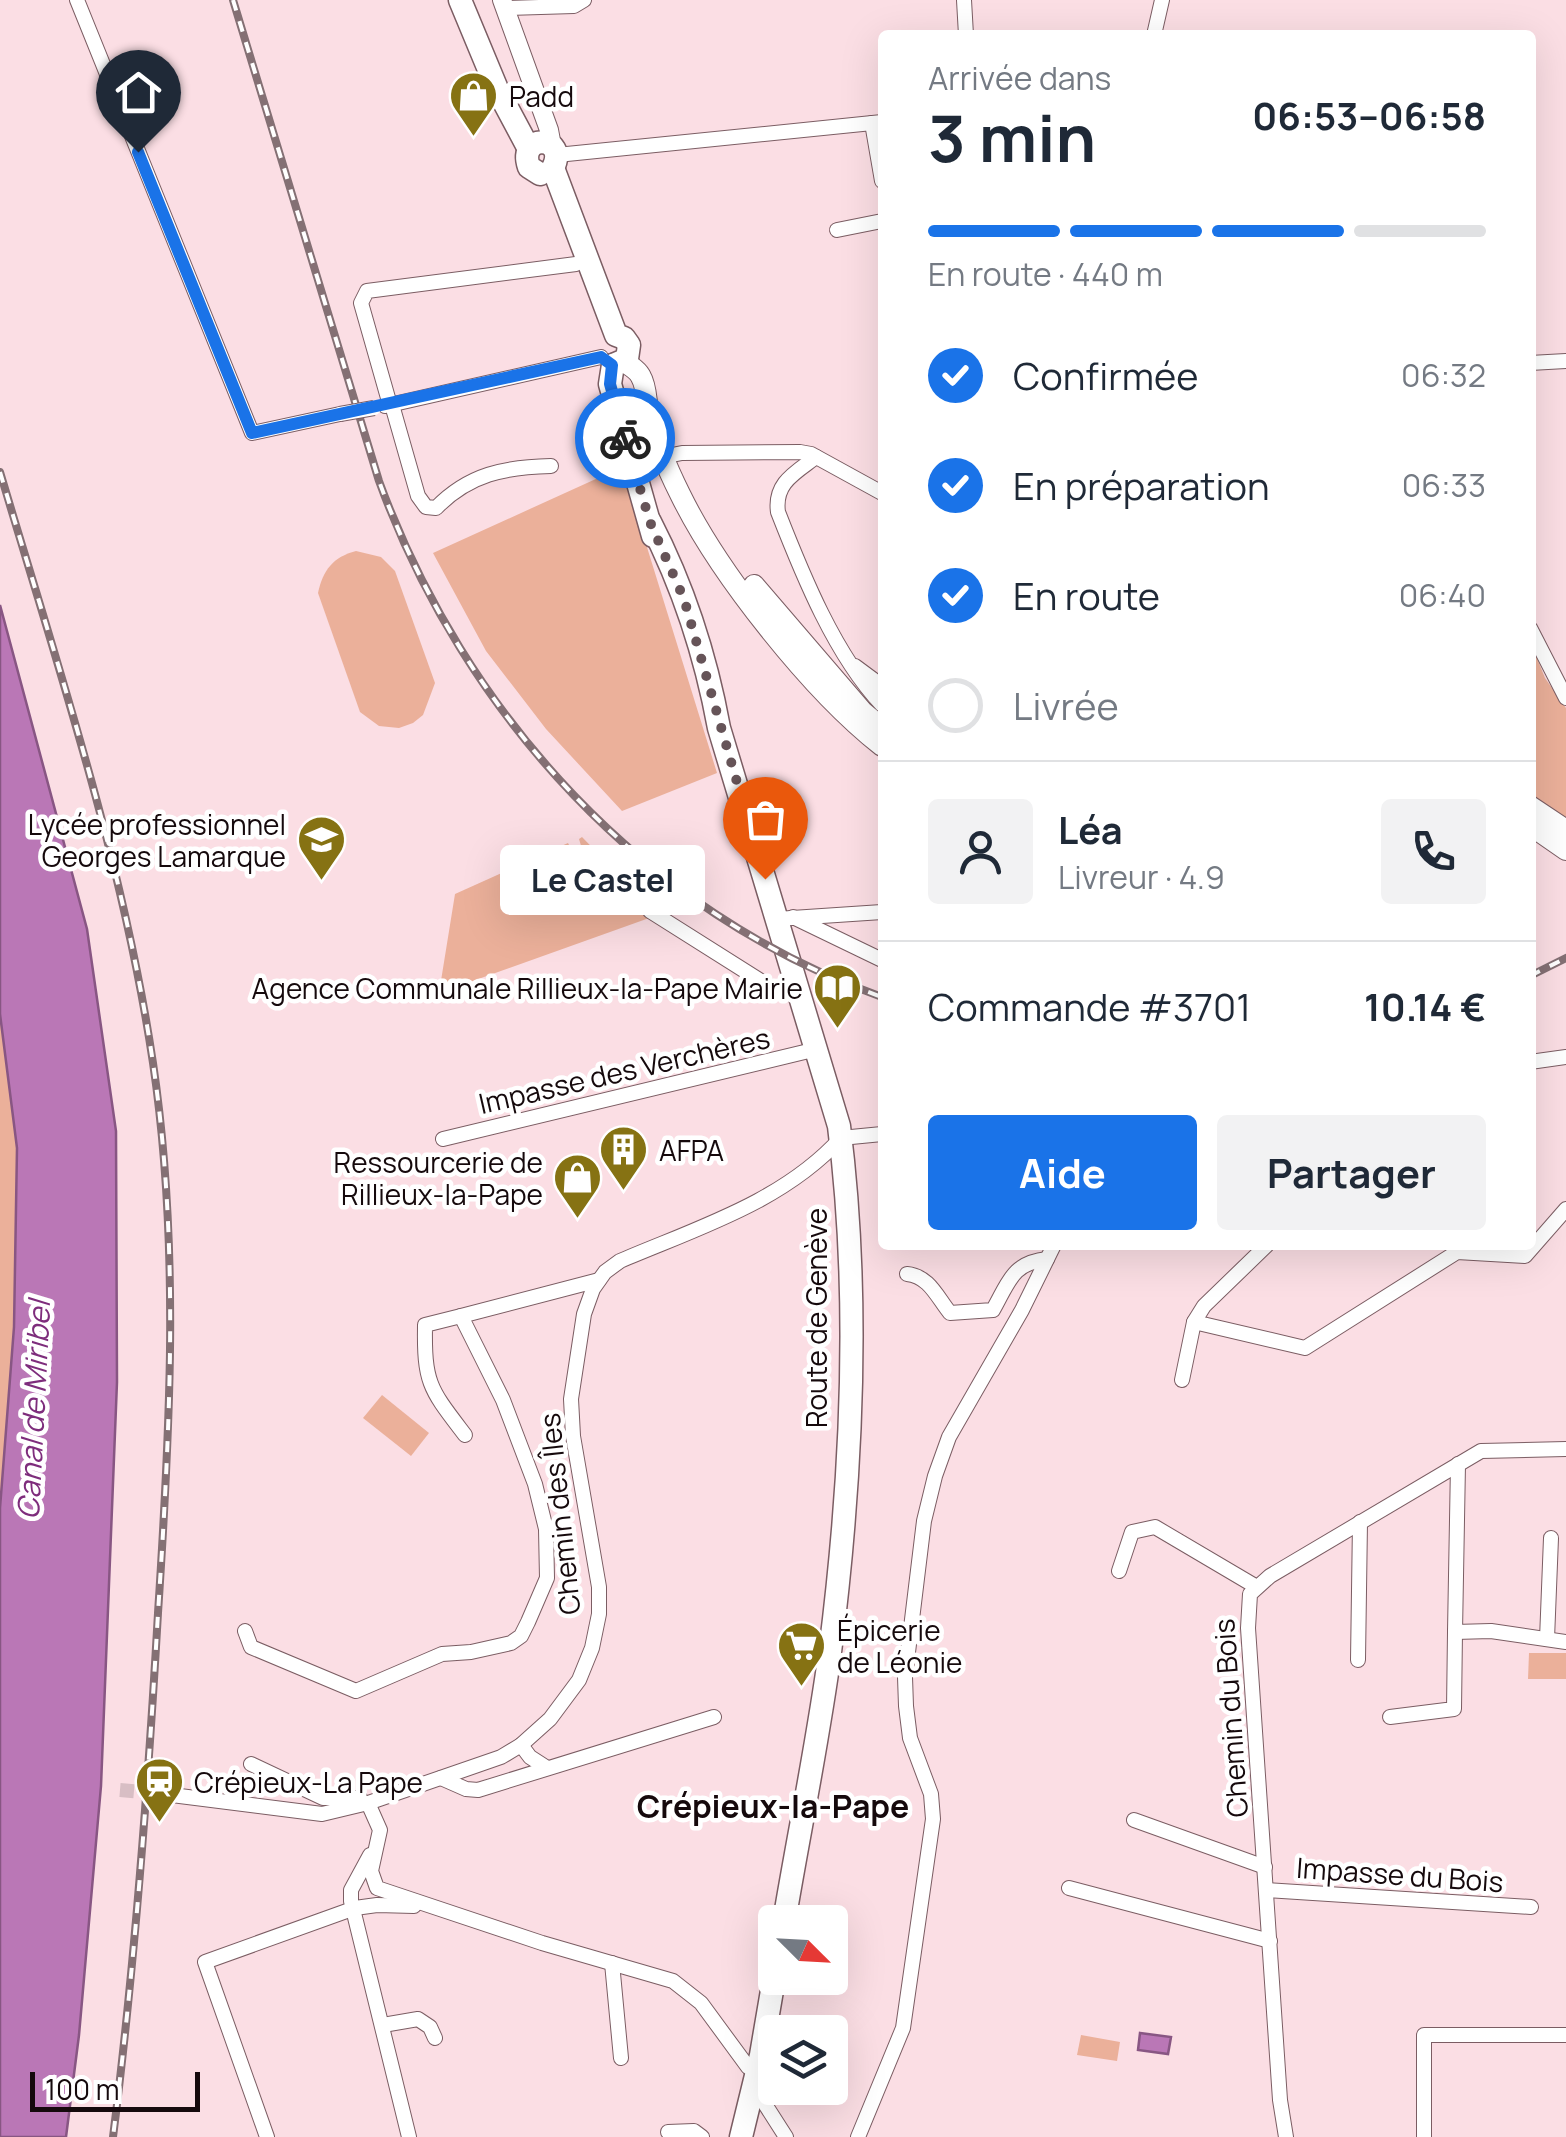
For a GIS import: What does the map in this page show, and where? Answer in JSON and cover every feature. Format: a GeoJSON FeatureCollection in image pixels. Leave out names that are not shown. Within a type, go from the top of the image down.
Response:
{"type":"FeatureCollection","features":[{"type":"Feature","properties":{"kind":"main road"},"geometry":{"type":"LineString","coordinates":[[460,0],[497,90],[545,151]]}},
{"type":"Feature","properties":{"kind":"main road","name":"Route de Genève"},"geometry":{"type":"LineString","coordinates":[[545,151],[576,264],[614,352]]}},
{"type":"Feature","properties":{"kind":"main road","name":"Route de Genève"},"geometry":{"type":"LineString","coordinates":[[545,151],[614,352],[610,384],[656,554],[784,918],[798,986],[841,1138],[850,1285],[842,1542],[830,1655],[787,1905]]}},
{"type":"Feature","properties":{"kind":"main road"},"geometry":{"type":"LineString","coordinates":[[614,352],[649,372],[668,455],[701,531],[750,602],[828,694],[878,742]]}},
{"type":"Feature","properties":{"kind":"main road"},"geometry":{"type":"LineString","coordinates":[[668,455],[698,515],[718,534],[756,588],[811,654],[878,725]]}},
{"type":"Feature","properties":{"kind":"main road"},"geometry":{"type":"LineString","coordinates":[[1536,810],[1566,830]]}},
{"type":"Feature","properties":{"kind":"main road"},"geometry":{"type":"LineString","coordinates":[[1536,829],[1566,850]]}},
{"type":"Feature","properties":{"kind":"main road"},"geometry":{"type":"LineString","coordinates":[[741,2137],[771,1995]]}},
{"type":"Feature","properties":{"kind":"street"},"geometry":{"type":"LineString","coordinates":[[77,0],[252,433],[391,405],[614,352]]}},
{"type":"Feature","properties":{"kind":"street"},"geometry":{"type":"LineString","coordinates":[[584,0],[574,6],[504,4],[545,151],[877,123]]}},
{"type":"Feature","properties":{"kind":"street"},"geometry":{"type":"LineString","coordinates":[[964,0],[966,30]]}},
{"type":"Feature","properties":{"kind":"street"},"geometry":{"type":"LineString","coordinates":[[1155,30],[1162,0]]}},
{"type":"Feature","properties":{"kind":"street"},"geometry":{"type":"LineString","coordinates":[[837,230],[878,221]]}},
{"type":"Feature","properties":{"kind":"street"},"geometry":{"type":"LineString","coordinates":[[551,466],[502,468],[451,494],[436,508],[426,507],[418,496],[361,302],[367,292],[576,264]]}},
{"type":"Feature","properties":{"kind":"street"},"geometry":{"type":"LineString","coordinates":[[1536,363],[1566,361]]}},
{"type":"Feature","properties":{"kind":"street"},"geometry":{"type":"LineString","coordinates":[[668,455],[800,452],[816,456],[878,490]]}},
{"type":"Feature","properties":{"kind":"street"},"geometry":{"type":"LineString","coordinates":[[816,456],[782,483],[776,500],[778,512],[841,650],[878,701]]}},
{"type":"Feature","properties":{"kind":"street"},"geometry":{"type":"LineString","coordinates":[[1536,639],[1566,698]]}},
{"type":"Feature","properties":{"kind":"street"},"geometry":{"type":"LineString","coordinates":[[852,664],[878,683]]}},
{"type":"Feature","properties":{"kind":"street"},"geometry":{"type":"LineString","coordinates":[[650,911],[775,990],[798,986]]}},
{"type":"Feature","properties":{"kind":"street"},"geometry":{"type":"LineString","coordinates":[[784,918],[878,913]]}},
{"type":"Feature","properties":{"kind":"street"},"geometry":{"type":"LineString","coordinates":[[784,918],[878,958]]}},
{"type":"Feature","properties":{"kind":"street","name":"Impasse des Verchères"},"geometry":{"type":"LineString","coordinates":[[443,1139],[817,1049]]}},
{"type":"Feature","properties":{"kind":"street"},"geometry":{"type":"LineString","coordinates":[[1536,1061],[1566,1057]]}},
{"type":"Feature","properties":{"kind":"street"},"geometry":{"type":"LineString","coordinates":[[465,1435],[432,1390],[424,1366],[425,1325],[599,1280],[620,1261],[777,1192],[841,1138],[878,1134]]}},
{"type":"Feature","properties":{"kind":"street"},"geometry":{"type":"LineString","coordinates":[[1536,1243],[1566,1209]]}},
{"type":"Feature","properties":{"kind":"street"},"geometry":{"type":"LineString","coordinates":[[1182,1380],[1194,1322],[1204,1306],[1261,1250]]}},
{"type":"Feature","properties":{"kind":"street"},"geometry":{"type":"LineString","coordinates":[[1194,1322],[1305,1348],[1457,1252],[1525,1256],[1530,1250]]}},
{"type":"Feature","properties":{"kind":"street"},"geometry":{"type":"LineString","coordinates":[[908,1274],[926,1280],[950,1314],[993,1310],[1018,1268],[1050,1252]]}},
{"type":"Feature","properties":{"kind":"street"},"geometry":{"type":"LineString","coordinates":[[858,2137],[903,2028],[933,1819],[931,1794],[910,1738],[905,1678],[924,1521],[934,1476],[949,1438],[1022,1310],[1050,1252]]}},
{"type":"Feature","properties":{"kind":"street","name":"Chemin des Îles"},"geometry":{"type":"LineString","coordinates":[[156,1792],[322,1814],[372,1802],[501,1757],[522,1745],[550,1718],[579,1680],[592,1648],[599,1614],[571,1399],[584,1314],[599,1280]]}},
{"type":"Feature","properties":{"kind":"street"},"geometry":{"type":"LineString","coordinates":[[245,1631],[251,1647],[356,1692],[442,1654],[510,1643],[521,1636],[547,1578],[546,1529],[535,1484],[508,1412],[462,1316]]}},
{"type":"Feature","properties":{"kind":"street","name":"Chemin du Bois"},"geometry":{"type":"LineString","coordinates":[[1286,2137],[1248,1608],[1255,1586],[1481,1451],[1566,1450]]}},
{"type":"Feature","properties":{"kind":"street"},"geometry":{"type":"LineString","coordinates":[[1390,1717],[1454,1709],[1458,1464]]}},
{"type":"Feature","properties":{"kind":"street"},"geometry":{"type":"LineString","coordinates":[[1358,1660],[1360,1522]]}},
{"type":"Feature","properties":{"kind":"street"},"geometry":{"type":"LineString","coordinates":[[1118,1571],[1132,1532],[1155,1526],[1255,1586]]}},
{"type":"Feature","properties":{"kind":"street"},"geometry":{"type":"LineString","coordinates":[[1547,1639],[1551,1538]]}},
{"type":"Feature","properties":{"kind":"street"},"geometry":{"type":"LineString","coordinates":[[1456,1632],[1491,1631],[1566,1642]]}},
{"type":"Feature","properties":{"kind":"street"},"geometry":{"type":"LineString","coordinates":[[440,1778],[478,1790],[714,1716]]}},
{"type":"Feature","properties":{"kind":"street"},"geometry":{"type":"LineString","coordinates":[[522,1745],[530,1758],[547,1768]]}},
{"type":"Feature","properties":{"kind":"street"},"geometry":{"type":"LineString","coordinates":[[251,1764],[323,1798],[372,1802],[380,1830],[371,1871],[380,1893],[377,1904]]}},
{"type":"Feature","properties":{"kind":"street"},"geometry":{"type":"LineString","coordinates":[[1134,1820],[1264,1868]]}},
{"type":"Feature","properties":{"kind":"street"},"geometry":{"type":"LineString","coordinates":[[376,1846],[351,1890],[410,2137]]}},
{"type":"Feature","properties":{"kind":"street"},"geometry":{"type":"LineString","coordinates":[[351,1890],[359,1886],[377,1888],[413,1898],[436,1909],[659,1976],[690,1992],[748,2067],[786,2137]]}},
{"type":"Feature","properties":{"kind":"street"},"geometry":{"type":"LineString","coordinates":[[1069,1888],[1270,1942]]}},
{"type":"Feature","properties":{"kind":"street","name":"Impasse du Bois"},"geometry":{"type":"LineString","coordinates":[[1266,1890],[1531,1908]]}},
{"type":"Feature","properties":{"kind":"street"},"geometry":{"type":"LineString","coordinates":[[267,2137],[205,1962],[355,1908],[377,1904],[436,1909]]}},
{"type":"Feature","properties":{"kind":"street"},"geometry":{"type":"LineString","coordinates":[[612,1962],[621,2058]]}},
{"type":"Feature","properties":{"kind":"street"},"geometry":{"type":"LineString","coordinates":[[383,2025],[418,2019],[430,2027],[435,2038]]}},
{"type":"Feature","properties":{"kind":"street"},"geometry":{"type":"LineString","coordinates":[[1424,2137],[1424,2036],[1566,2035]]}},
{"type":"Feature","properties":{"kind":"street"},"geometry":{"type":"LineString","coordinates":[[668,2132],[694,2131],[702,2137]]}},
{"type":"Feature","properties":{"kind":"shaded area"},"geometry":{"type":"Polygon","coordinates":[[[609,473],[611,478],[624,473],[717,773],[622,811],[546,729],[486,651],[433,553],[609,473]]]}},
{"type":"Feature","properties":{"kind":"shaded area"},"geometry":{"type":"Polygon","coordinates":[[[356,551],[381,557],[395,571],[435,683],[423,715],[399,728],[379,726],[360,712],[318,593],[330,566],[356,551]]]}},
{"type":"Feature","properties":{"kind":"shaded area"},"geometry":{"type":"Polygon","coordinates":[[[1536,656],[1545,678],[1566,708],[1566,820],[1536,800],[1536,656]]]}},
{"type":"Feature","properties":{"kind":"shaded area"},"geometry":{"type":"Polygon","coordinates":[[[582,837],[658,908],[652,917],[439,993],[455,894],[568,843],[573,853],[582,849],[582,837]]]}},
{"type":"Feature","properties":{"kind":"shaded area"},"geometry":{"type":"Polygon","coordinates":[[[0,1014],[17,1148],[14,1327],[0,1508],[0,1014]]]}},
{"type":"Feature","properties":{"kind":"shaded area"},"geometry":{"type":"Polygon","coordinates":[[[382,1395],[429,1433],[411,1456],[363,1418],[382,1395]]]}},
{"type":"Feature","properties":{"kind":"shaded area"},"geometry":{"type":"Polygon","coordinates":[[[1529,1653],[1566,1653],[1566,1679],[1528,1679],[1529,1653]]]}},
{"type":"Feature","properties":{"kind":"shaded area"},"geometry":{"type":"Polygon","coordinates":[[[1081,2035],[1120,2042],[1117,2061],[1077,2055],[1081,2035]]]}},
{"type":"Feature","properties":{"kind":"water","name":"Canal de Miribel"},"geometry":{"type":"Polygon","coordinates":[[[0,605],[87,929],[116,1131],[117,1382],[101,1786],[66,2137],[0,2137],[0,1508],[14,1327],[17,1148],[0,1014],[0,605]]]}},
{"type":"Feature","properties":{"kind":"water"},"geometry":{"type":"Polygon","coordinates":[[[1140,2033],[1171,2037],[1168,2054],[1138,2050],[1140,2033]]]}},
{"type":"Feature","properties":{"kind":"tunnel"},"geometry":{"type":"LineString","coordinates":[[120,1790],[156,1793]]}},
{"type":"Feature","properties":{"kind":"railway"},"geometry":{"type":"LineString","coordinates":[[233,0],[379,481],[415,567],[460,648],[513,725],[574,795],[642,859],[716,914],[796,961],[878,995]]}},
{"type":"Feature","properties":{"kind":"railway"},"geometry":{"type":"LineString","coordinates":[[0,472],[87,765],[125,913],[153,1063],[167,1200],[170,1338],[162,1544],[140,1875],[113,2137]]}},
{"type":"Feature","properties":{"kind":"railway"},"geometry":{"type":"LineString","coordinates":[[1536,973],[1566,958]]}},
{"type":"Feature","properties":{"kind":"way so far"},"geometry":{"type":"LineString","coordinates":[[625,438],[650,522],[684,599],[765,879]]}},
{"type":"Feature","properties":{"kind":"place","name":"Padd"},"geometry":{"type":"Point","coordinates":[474,138]}},
{"type":"Feature","properties":{"kind":"place","name":"Le Castel"},"geometry":{"type":"Point","coordinates":[765,879]}},
{"type":"Feature","properties":{"kind":"place","name":"Lycée professionnel Georges Lamarque"},"geometry":{"type":"Point","coordinates":[321,882]}},
{"type":"Feature","properties":{"kind":"place","name":"Agence Communale Rillieux-la-Pape Mairie"},"geometry":{"type":"Point","coordinates":[838,1030]}},
{"type":"Feature","properties":{"kind":"place","name":"AFPA"},"geometry":{"type":"Point","coordinates":[624,1192]}},
{"type":"Feature","properties":{"kind":"place","name":"Ressourcerie de Rillieux-la-Pape"},"geometry":{"type":"Point","coordinates":[578,1220]}},
{"type":"Feature","properties":{"kind":"place","name":"Épicerie de Léonie"},"geometry":{"type":"Point","coordinates":[802,1688]}},
{"type":"Feature","properties":{"kind":"place","name":"Crépieux-La Pape"},"geometry":{"type":"Point","coordinates":[159,1824]}},
{"type":"Feature","properties":{"kind":"district","name":"Crépieux-la-Pape"},"geometry":{"type":"Point","coordinates":[773,1806]}},
{"type":"Feature","properties":{"kind":"route"},"geometry":{"type":"LineString","coordinates":[[138,152],[252,433],[601,357],[612,365],[610,384],[625,438]]}}]}
